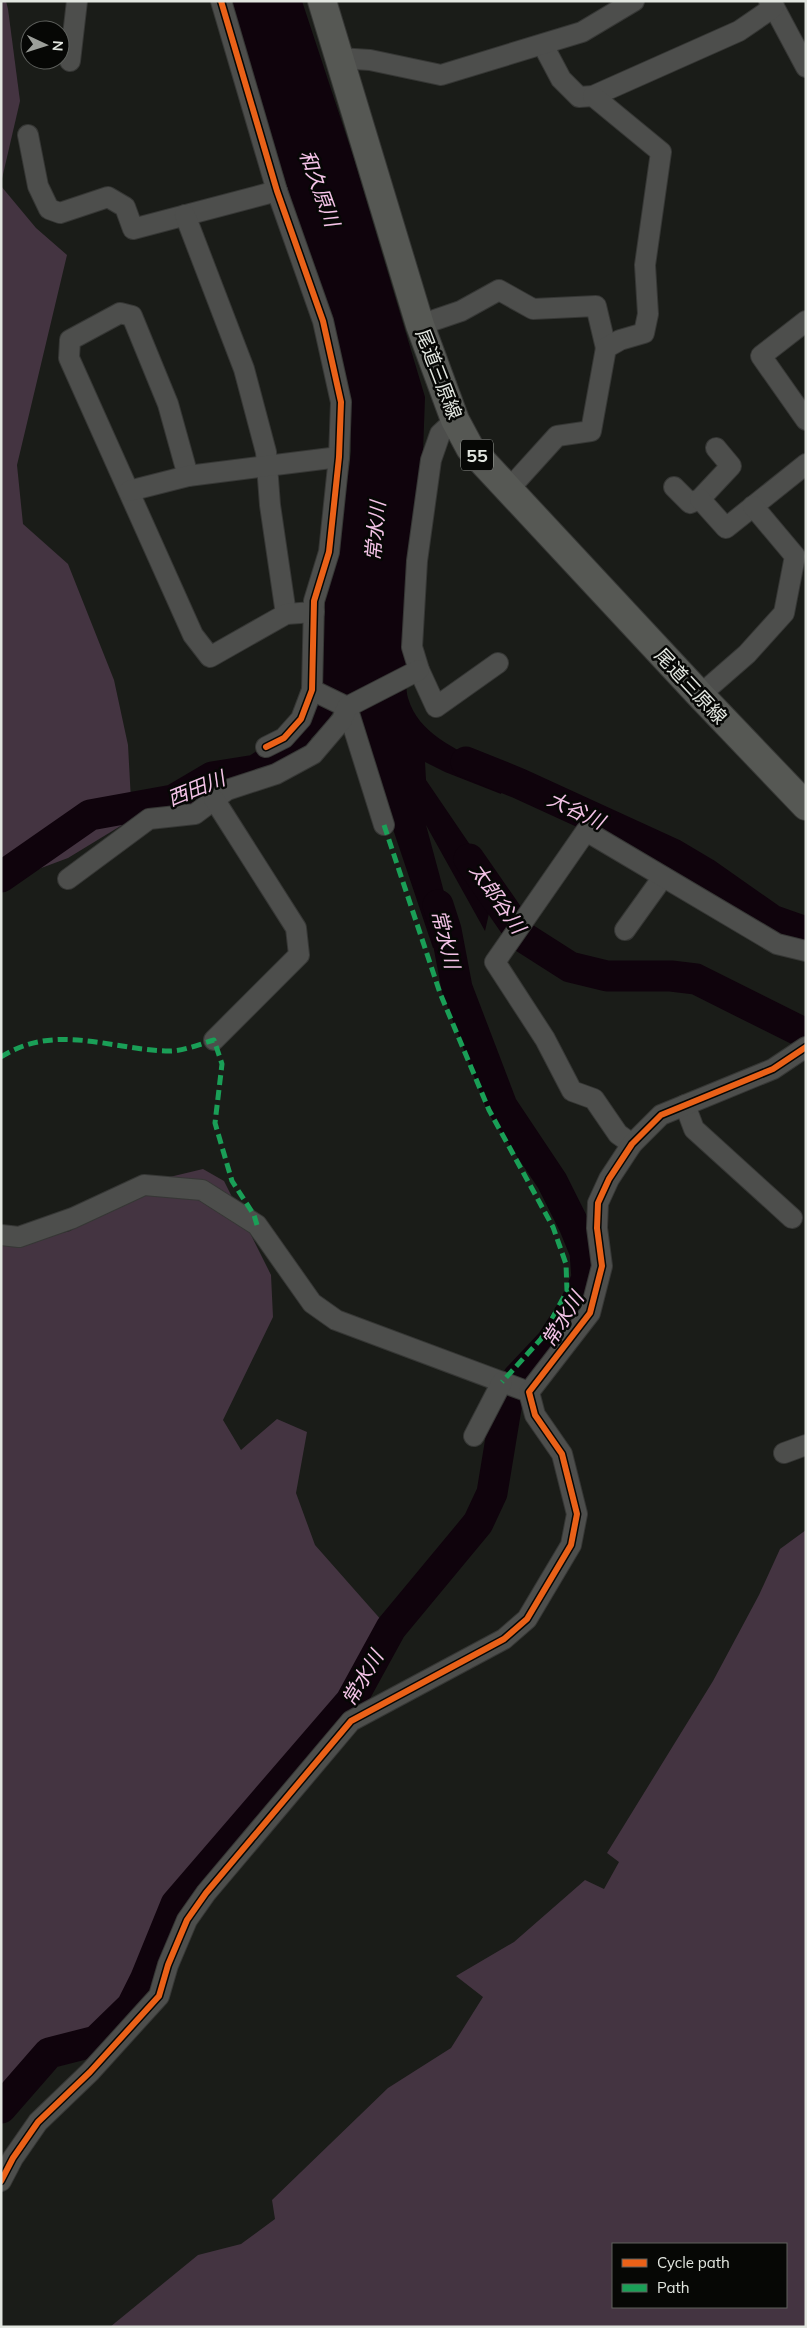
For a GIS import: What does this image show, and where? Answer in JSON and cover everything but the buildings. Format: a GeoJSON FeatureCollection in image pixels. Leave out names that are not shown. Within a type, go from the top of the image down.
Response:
{"type":"FeatureCollection","features":[{"type":"Feature","properties":{"kind":"main road","name":"尾道三原線"},"geometry":{"type":"LineString","coordinates":[[322,1],[420,325],[455,420],[470,448],[806,806]]}},
{"type":"Feature","properties":{"kind":"street"},"geometry":{"type":"LineString","coordinates":[[70,61],[77,1]]}},
{"type":"Feature","properties":{"kind":"street"},"geometry":{"type":"LineString","coordinates":[[221,1],[277,191],[323,321],[341,402],[339,456],[329,552],[314,601],[312,690],[301,719],[284,738],[266,747]]}},
{"type":"Feature","properties":{"kind":"street"},"geometry":{"type":"LineString","coordinates":[[338,58],[370,60],[441,75],[543,46],[582,32],[634,1]]}},
{"type":"Feature","properties":{"kind":"street"},"geometry":{"type":"LineString","coordinates":[[543,46],[562,79],[579,97],[593,96],[739,30],[772,4],[806,68]]}},
{"type":"Feature","properties":{"kind":"street"},"geometry":{"type":"LineString","coordinates":[[593,96],[661,152],[645,265],[648,314],[644,333],[620,340],[606,348]]}},
{"type":"Feature","properties":{"kind":"street"},"geometry":{"type":"LineString","coordinates":[[28,135],[38,186],[49,209],[60,213],[108,198],[125,207],[133,229],[277,191]]}},
{"type":"Feature","properties":{"kind":"street"},"geometry":{"type":"LineString","coordinates":[[185,215],[244,369],[266,452],[270,504],[286,614]]}},
{"type":"Feature","properties":{"kind":"street"},"geometry":{"type":"LineString","coordinates":[[420,325],[461,311],[499,290],[533,309],[596,306],[606,348],[591,431],[557,436],[508,490]]}},
{"type":"Feature","properties":{"kind":"street"},"geometry":{"type":"LineString","coordinates":[[188,476],[168,404],[132,316],[120,313],[70,340],[69,358],[193,635],[210,657],[286,614],[314,612]]}},
{"type":"Feature","properties":{"kind":"street"},"geometry":{"type":"LineString","coordinates":[[805,322],[761,356],[806,420]]}},
{"type":"Feature","properties":{"kind":"street"},"geometry":{"type":"LineString","coordinates":[[455,420],[440,434],[430,469],[417,561],[412,647],[419,670],[436,706],[498,663]]}},
{"type":"Feature","properties":{"kind":"street"},"geometry":{"type":"LineString","coordinates":[[674,487],[690,503],[700,499],[732,466],[716,448]]}},
{"type":"Feature","properties":{"kind":"street"},"geometry":{"type":"LineString","coordinates":[[129,491],[188,476],[267,464],[339,456]]}},
{"type":"Feature","properties":{"kind":"street"},"geometry":{"type":"LineString","coordinates":[[700,499],[726,528],[806,464]]}},
{"type":"Feature","properties":{"kind":"street"},"geometry":{"type":"LineString","coordinates":[[700,695],[747,654],[784,613],[795,556],[753,506]]}},
{"type":"Feature","properties":{"kind":"street"},"geometry":{"type":"LineString","coordinates":[[68,879],[149,819],[194,814],[227,790],[276,774],[312,754],[342,720],[347,706],[419,670]]}},
{"type":"Feature","properties":{"kind":"street"},"geometry":{"type":"LineString","coordinates":[[312,690],[347,706],[384,825]]}},
{"type":"Feature","properties":{"kind":"street"},"geometry":{"type":"LineString","coordinates":[[214,799],[296,928],[299,954],[214,1040]]}},
{"type":"Feature","properties":{"kind":"street"},"geometry":{"type":"LineString","coordinates":[[632,1144],[618,1134],[594,1099],[572,1091],[545,1039],[495,962],[586,831],[777,944],[806,951]]}},
{"type":"Feature","properties":{"kind":"street"},"geometry":{"type":"LineString","coordinates":[[625,930],[663,876]]}},
{"type":"Feature","properties":{"kind":"street"},"geometry":{"type":"LineString","coordinates":[[529,1392],[590,1313],[602,1266],[597,1228],[598,1203],[609,1179],[632,1144],[661,1116],[773,1069],[806,1047]]}},
{"type":"Feature","properties":{"kind":"street"},"geometry":{"type":"LineString","coordinates":[[685,1105],[694,1129],[792,1218]]}},
{"type":"Feature","properties":{"kind":"street"},"geometry":{"type":"LineString","coordinates":[[1,1235],[19,1237],[73,1218],[144,1184],[202,1190],[257,1225],[312,1303],[336,1320],[529,1392]]}},
{"type":"Feature","properties":{"kind":"street"},"geometry":{"type":"LineString","coordinates":[[474,1436],[502,1382]]}},
{"type":"Feature","properties":{"kind":"street"},"geometry":{"type":"LineString","coordinates":[[1,2181],[13,2158],[38,2122],[90,2072],[159,1996],[168,1965],[192,1913],[206,1893],[351,1721],[504,1639],[528,1618],[571,1545],[577,1514],[562,1454],[535,1415],[529,1392]]}},
{"type":"Feature","properties":{"kind":"street"},"geometry":{"type":"LineString","coordinates":[[784,1453],[806,1445]]}},
{"type":"Feature","properties":{"kind":"shaded area"},"geometry":{"type":"Polygon","coordinates":[[[1,1],[6,1],[8,9],[20,101],[1,183],[1,1]]]}},
{"type":"Feature","properties":{"kind":"shaded area"},"geometry":{"type":"Polygon","coordinates":[[[1,186],[36,228],[67,255],[17,465],[23,524],[68,564],[114,680],[128,745],[132,819],[68,858],[1,883],[1,186]]]}},
{"type":"Feature","properties":{"kind":"shaded area"},"geometry":{"type":"Polygon","coordinates":[[[203,1169],[224,1181],[271,1275],[273,1317],[223,1420],[241,1450],[277,1419],[307,1432],[296,1493],[315,1545],[383,1622],[342,1695],[167,1898],[136,1976],[123,2000],[91,2031],[43,2044],[1,2094],[1,1244],[15,1245],[70,1231],[153,1181],[203,1169]]]}},
{"type":"Feature","properties":{"kind":"shaded area"},"geometry":{"type":"Polygon","coordinates":[[[806,1530],[806,2327],[110,2327],[198,2255],[241,2244],[275,2219],[272,2200],[388,2088],[451,2048],[483,1997],[456,1976],[514,1942],[585,1880],[604,1889],[619,1862],[607,1853],[713,1681],[759,1595],[780,1549],[806,1530]]]}},
{"type":"Feature","properties":{"kind":"water","name":"和久原川"},"geometry":{"type":"Polygon","coordinates":[[[228,1],[302,1],[353,156],[425,397],[423,452],[407,663],[407,694],[414,713],[423,725],[435,735],[448,744],[506,773],[501,794],[425,762],[426,780],[496,883],[485,931],[426,825],[458,944],[433,948],[362,737],[343,695],[327,722],[297,753],[259,773],[262,756],[287,739],[323,672],[321,605],[330,584],[345,471],[349,470],[351,451],[348,392],[332,328],[228,1]]]}},
{"type":"Feature","properties":{"kind":"waterway","name":"西田川"},"geometry":{"type":"LineString","coordinates":[[1,877],[90,815],[173,800],[212,777],[256,770],[296,744]]}},
{"type":"Feature","properties":{"kind":"waterway","name":"大谷川"},"geometry":{"type":"LineString","coordinates":[[466,762],[518,783],[673,854],[705,873],[772,920],[806,932]]}},
{"type":"Feature","properties":{"kind":"waterway","name":"太郎谷川"},"geometry":{"type":"LineString","coordinates":[[469,859],[523,937],[570,967],[607,976],[671,976],[696,979],[806,1034]]}},
{"type":"Feature","properties":{"kind":"waterway","name":"常水川"},"geometry":{"type":"LineString","coordinates":[[1,2108],[49,2053],[96,2041],[132,2006],[145,1980],[176,1904],[351,1701],[391,1628],[478,1523],[492,1493],[508,1396],[518,1378],[551,1343],[574,1307],[587,1278],[585,1252],[574,1225],[552,1181],[502,1106],[457,988],[446,930],[438,905]]}},
{"type":"Feature","properties":{"kind":"marked path"},"geometry":{"type":"LineString","coordinates":[[384,825],[440,993],[489,1110],[553,1227],[566,1264],[567,1291],[541,1339],[502,1382]]}},
{"type":"Feature","properties":{"kind":"marked path"},"geometry":{"type":"LineString","coordinates":[[1,1057],[22,1047],[42,1041],[63,1039],[169,1051],[186,1049],[214,1040],[222,1064],[215,1123],[232,1181],[254,1215],[257,1225]]}},
{"type":"Feature","properties":{"kind":"cycle path"},"geometry":{"type":"LineString","coordinates":[[221,1],[277,191],[323,321],[341,402],[339,457],[329,552],[314,601],[312,690],[301,719],[284,738],[266,747]]}},
{"type":"Feature","properties":{"kind":"cycle path"},"geometry":{"type":"LineString","coordinates":[[1,2181],[13,2158],[38,2122],[90,2072],[159,1996],[168,1965],[187,1920],[206,1893],[351,1721],[504,1639],[527,1619],[571,1545],[577,1514],[562,1454],[535,1415],[529,1392],[590,1313],[602,1266],[597,1228],[598,1203],[609,1179],[632,1144],[661,1115],[773,1069],[806,1047]]}}]}
